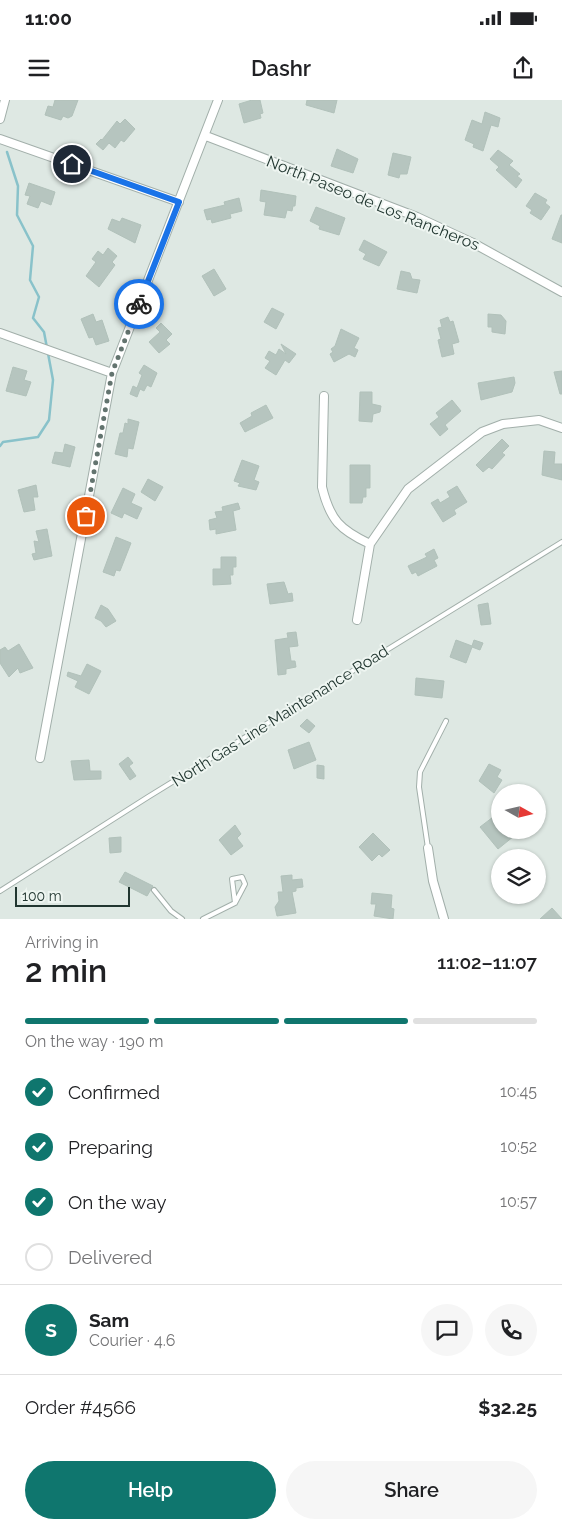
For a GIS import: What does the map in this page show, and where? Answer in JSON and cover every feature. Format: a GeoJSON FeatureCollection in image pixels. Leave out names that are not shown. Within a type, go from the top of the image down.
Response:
{"type":"FeatureCollection","features":[{"type":"Feature","properties":{"kind":"street"},"geometry":{"type":"LineString","coordinates":[[0,119],[6,100]]}},
{"type":"Feature","properties":{"kind":"street"},"geometry":{"type":"LineString","coordinates":[[40,758],[112,373],[206,136],[218,100]]}},
{"type":"Feature","properties":{"kind":"street","name":"North Paseo de Los Rancheros"},"geometry":{"type":"LineString","coordinates":[[206,136],[417,217],[473,243],[562,292]]}},
{"type":"Feature","properties":{"kind":"street"},"geometry":{"type":"LineString","coordinates":[[0,138],[179,202]]}},
{"type":"Feature","properties":{"kind":"street"},"geometry":{"type":"LineString","coordinates":[[0,333],[112,373]]}},
{"type":"Feature","properties":{"kind":"street"},"geometry":{"type":"LineString","coordinates":[[324,396],[322,487],[325,500],[335,522],[346,532],[370,544]]}},
{"type":"Feature","properties":{"kind":"street"},"geometry":{"type":"LineString","coordinates":[[357,620],[370,544],[408,489],[482,432],[502,424],[539,420],[562,428]]}},
{"type":"Feature","properties":{"kind":"street"},"geometry":{"type":"LineString","coordinates":[[428,848],[433,881],[444,919]]}},
{"type":"Feature","properties":{"kind":"lane","name":"North Gas Line Maintenance Road"},"geometry":{"type":"LineString","coordinates":[[0,891],[148,797],[562,542]]}},
{"type":"Feature","properties":{"kind":"lane"},"geometry":{"type":"LineString","coordinates":[[428,848],[419,787],[420,772],[446,721]]}},
{"type":"Feature","properties":{"kind":"lane"},"geometry":{"type":"LineString","coordinates":[[203,919],[236,903],[245,884],[242,877],[232,879],[236,903]]}},
{"type":"Feature","properties":{"kind":"lane"},"geometry":{"type":"LineString","coordinates":[[154,890],[171,911],[182,919]]}},
{"type":"Feature","properties":{"kind":"building"},"geometry":{"type":"Polygon","coordinates":[[[55,100],[78,100],[72,116],[68,118],[63,116],[61,120],[45,115],[48,106],[53,107],[55,100]]]}},
{"type":"Feature","properties":{"kind":"building"},"geometry":{"type":"Polygon","coordinates":[[[260,100],[263,113],[260,114],[261,118],[244,123],[239,104],[260,100]]]}},
{"type":"Feature","properties":{"kind":"building"},"geometry":{"type":"Polygon","coordinates":[[[307,100],[337,100],[334,113],[306,105],[307,100]]]}},
{"type":"Feature","properties":{"kind":"building"},"geometry":{"type":"Polygon","coordinates":[[[485,112],[500,118],[498,127],[491,125],[483,151],[473,147],[474,144],[465,140],[472,120],[482,124],[485,112]]]}},
{"type":"Feature","properties":{"kind":"building"},"geometry":{"type":"Polygon","coordinates":[[[125,119],[135,129],[124,142],[121,140],[115,148],[109,143],[103,150],[96,144],[102,140],[117,121],[120,124],[125,119]]]}},
{"type":"Feature","properties":{"kind":"building"},"geometry":{"type":"Polygon","coordinates":[[[337,149],[358,159],[353,173],[331,166],[337,149]]]}},
{"type":"Feature","properties":{"kind":"building"},"geometry":{"type":"Polygon","coordinates":[[[498,150],[513,161],[509,165],[520,174],[517,176],[522,180],[516,188],[496,170],[499,167],[490,159],[498,150]]]}},
{"type":"Feature","properties":{"kind":"building"},"geometry":{"type":"Polygon","coordinates":[[[393,153],[411,157],[407,174],[400,174],[399,178],[388,175],[393,153]]]}},
{"type":"Feature","properties":{"kind":"building"},"geometry":{"type":"Polygon","coordinates":[[[29,183],[55,192],[51,205],[41,201],[38,208],[27,204],[30,196],[25,195],[29,183]]]}},
{"type":"Feature","properties":{"kind":"building"},"geometry":{"type":"Polygon","coordinates":[[[261,190],[296,196],[295,206],[293,206],[292,211],[287,210],[285,218],[264,215],[266,202],[260,201],[261,190]]]}},
{"type":"Feature","properties":{"kind":"building"},"geometry":{"type":"Polygon","coordinates":[[[535,193],[547,200],[545,203],[550,207],[541,220],[530,213],[532,210],[526,206],[535,193]]]}},
{"type":"Feature","properties":{"kind":"building"},"geometry":{"type":"Polygon","coordinates":[[[239,198],[242,211],[230,214],[231,218],[212,223],[211,219],[207,220],[204,210],[225,205],[224,202],[239,198]]]}},
{"type":"Feature","properties":{"kind":"building"},"geometry":{"type":"Polygon","coordinates":[[[316,207],[345,218],[339,235],[319,229],[320,226],[310,221],[316,207]]]}},
{"type":"Feature","properties":{"kind":"building"},"geometry":{"type":"Polygon","coordinates":[[[562,215],[562,243],[552,239],[562,215]]]}},
{"type":"Feature","properties":{"kind":"building"},"geometry":{"type":"Polygon","coordinates":[[[122,218],[141,225],[135,243],[108,229],[112,219],[120,222],[122,218]]]}},
{"type":"Feature","properties":{"kind":"building"},"geometry":{"type":"Polygon","coordinates":[[[364,240],[387,252],[379,266],[363,259],[366,254],[359,250],[364,240]]]}},
{"type":"Feature","properties":{"kind":"building"},"geometry":{"type":"Polygon","coordinates":[[[108,248],[117,256],[112,262],[115,265],[99,287],[86,276],[96,262],[92,259],[98,251],[103,255],[108,248]]]}},
{"type":"Feature","properties":{"kind":"building"},"geometry":{"type":"Polygon","coordinates":[[[214,269],[226,289],[214,296],[202,276],[214,269]]]}},
{"type":"Feature","properties":{"kind":"building"},"geometry":{"type":"Polygon","coordinates":[[[401,271],[410,273],[412,279],[420,280],[417,293],[397,289],[401,271]]]}},
{"type":"Feature","properties":{"kind":"building"},"geometry":{"type":"Polygon","coordinates":[[[272,308],[284,314],[276,329],[264,322],[272,308]]]}},
{"type":"Feature","properties":{"kind":"building"},"geometry":{"type":"Polygon","coordinates":[[[93,314],[96,322],[102,320],[109,341],[96,345],[93,337],[89,338],[81,319],[93,314]]]}},
{"type":"Feature","properties":{"kind":"building"},"geometry":{"type":"Polygon","coordinates":[[[488,314],[501,315],[506,321],[505,334],[492,332],[492,327],[488,327],[488,314]]]}},
{"type":"Feature","properties":{"kind":"building"},"geometry":{"type":"Polygon","coordinates":[[[448,317],[450,322],[453,321],[459,342],[452,344],[454,354],[442,357],[438,340],[441,339],[438,328],[442,327],[440,320],[448,317]]]}},
{"type":"Feature","properties":{"kind":"building"},"geometry":{"type":"Polygon","coordinates":[[[161,323],[172,334],[166,340],[170,344],[159,353],[149,342],[160,332],[156,328],[161,323]]]}},
{"type":"Feature","properties":{"kind":"building"},"geometry":{"type":"Polygon","coordinates":[[[341,329],[359,338],[354,348],[358,350],[355,357],[349,354],[334,362],[330,354],[333,352],[331,349],[335,346],[341,329]]]}},
{"type":"Feature","properties":{"kind":"building"},"geometry":{"type":"Polygon","coordinates":[[[281,344],[296,354],[289,363],[285,360],[276,375],[265,368],[270,361],[265,358],[269,351],[276,355],[279,349],[286,354],[281,344]]]}},
{"type":"Feature","properties":{"kind":"building"},"geometry":{"type":"Polygon","coordinates":[[[144,365],[157,373],[151,387],[147,385],[144,391],[140,389],[137,397],[130,394],[133,386],[137,388],[142,375],[139,373],[144,365]]]}},
{"type":"Feature","properties":{"kind":"building"},"geometry":{"type":"Polygon","coordinates":[[[13,367],[27,371],[24,380],[31,382],[26,396],[6,391],[13,367]]]}},
{"type":"Feature","properties":{"kind":"building"},"geometry":{"type":"Polygon","coordinates":[[[562,371],[562,394],[560,394],[554,372],[562,371]]]}},
{"type":"Feature","properties":{"kind":"building"},"geometry":{"type":"Polygon","coordinates":[[[514,377],[515,383],[512,392],[481,400],[478,383],[514,377]]]}},
{"type":"Feature","properties":{"kind":"building"},"geometry":{"type":"Polygon","coordinates":[[[360,392],[372,392],[372,404],[381,406],[380,412],[373,414],[372,422],[359,421],[360,392]]]}},
{"type":"Feature","properties":{"kind":"building"},"geometry":{"type":"Polygon","coordinates":[[[452,400],[461,411],[445,425],[448,429],[440,436],[430,424],[439,417],[436,413],[452,400]]]}},
{"type":"Feature","properties":{"kind":"building"},"geometry":{"type":"Polygon","coordinates":[[[266,405],[273,418],[245,432],[240,423],[252,416],[251,413],[266,405]]]}},
{"type":"Feature","properties":{"kind":"building"},"geometry":{"type":"Polygon","coordinates":[[[128,419],[139,422],[133,449],[128,448],[127,457],[115,454],[120,433],[123,433],[125,423],[128,424],[128,419]]]}},
{"type":"Feature","properties":{"kind":"building"},"geometry":{"type":"Polygon","coordinates":[[[502,439],[509,446],[502,453],[505,455],[492,469],[489,467],[483,472],[476,465],[502,439]]]}},
{"type":"Feature","properties":{"kind":"building"},"geometry":{"type":"Polygon","coordinates":[[[65,444],[75,447],[70,467],[52,463],[55,452],[63,453],[65,444]]]}},
{"type":"Feature","properties":{"kind":"building"},"geometry":{"type":"Polygon","coordinates":[[[544,451],[555,452],[554,464],[562,464],[562,480],[542,475],[544,451]]]}},
{"type":"Feature","properties":{"kind":"building"},"geometry":{"type":"Polygon","coordinates":[[[242,460],[259,466],[254,480],[259,482],[256,490],[238,486],[240,483],[234,481],[242,460]]]}},
{"type":"Feature","properties":{"kind":"building"},"geometry":{"type":"Polygon","coordinates":[[[350,465],[370,465],[370,488],[366,488],[366,497],[363,497],[362,503],[350,503],[350,465]]]}},
{"type":"Feature","properties":{"kind":"building"},"geometry":{"type":"Polygon","coordinates":[[[148,479],[163,487],[155,501],[141,492],[148,479]]]}},
{"type":"Feature","properties":{"kind":"building"},"geometry":{"type":"Polygon","coordinates":[[[36,485],[38,497],[33,497],[35,510],[24,512],[18,490],[36,485]]]}},
{"type":"Feature","properties":{"kind":"building"},"geometry":{"type":"Polygon","coordinates":[[[457,486],[467,502],[454,510],[456,514],[443,522],[431,503],[438,499],[440,503],[450,497],[447,492],[457,486]]]}},
{"type":"Feature","properties":{"kind":"building"},"geometry":{"type":"Polygon","coordinates":[[[123,488],[135,494],[131,503],[142,508],[137,519],[124,513],[122,518],[111,513],[123,488]]]}},
{"type":"Feature","properties":{"kind":"building"},"geometry":{"type":"Polygon","coordinates":[[[238,503],[240,509],[233,511],[236,530],[216,534],[216,529],[210,530],[209,520],[217,518],[215,512],[223,511],[222,507],[238,503]]]}},
{"type":"Feature","properties":{"kind":"building"},"geometry":{"type":"Polygon","coordinates":[[[47,529],[52,556],[34,560],[32,554],[36,553],[34,541],[39,542],[36,531],[47,529]]]}},
{"type":"Feature","properties":{"kind":"building"},"geometry":{"type":"Polygon","coordinates":[[[116,537],[131,543],[120,571],[116,570],[114,576],[103,572],[116,537]]]}},
{"type":"Feature","properties":{"kind":"building"},"geometry":{"type":"Polygon","coordinates":[[[434,549],[438,558],[434,560],[437,566],[418,576],[416,572],[412,574],[408,566],[427,557],[425,554],[434,549]]]}},
{"type":"Feature","properties":{"kind":"building"},"geometry":{"type":"Polygon","coordinates":[[[221,557],[236,557],[236,567],[233,567],[233,575],[230,575],[231,584],[213,585],[213,569],[221,569],[221,557]]]}},
{"type":"Feature","properties":{"kind":"building"},"geometry":{"type":"Polygon","coordinates":[[[284,582],[288,594],[292,593],[293,601],[270,604],[267,584],[284,582]]]}},
{"type":"Feature","properties":{"kind":"building"},"geometry":{"type":"Polygon","coordinates":[[[488,603],[491,624],[481,625],[478,605],[488,603]]]}},
{"type":"Feature","properties":{"kind":"building"},"geometry":{"type":"Polygon","coordinates":[[[101,605],[108,609],[116,621],[106,627],[95,618],[101,605]]]}},
{"type":"Feature","properties":{"kind":"building"},"geometry":{"type":"Polygon","coordinates":[[[296,632],[298,646],[289,647],[291,661],[295,661],[296,667],[286,669],[286,674],[278,675],[275,640],[288,638],[287,633],[296,632]]]}},
{"type":"Feature","properties":{"kind":"building"},"geometry":{"type":"Polygon","coordinates":[[[456,640],[472,646],[474,640],[483,643],[480,650],[472,647],[466,663],[450,657],[456,640]]]}},
{"type":"Feature","properties":{"kind":"building"},"geometry":{"type":"Polygon","coordinates":[[[19,644],[33,668],[20,673],[18,668],[9,677],[0,663],[0,650],[5,647],[8,651],[19,644]]]}},
{"type":"Feature","properties":{"kind":"building"},"geometry":{"type":"Polygon","coordinates":[[[87,664],[101,671],[89,694],[75,687],[78,681],[67,676],[68,672],[81,676],[87,664]]]}},
{"type":"Feature","properties":{"kind":"building"},"geometry":{"type":"Polygon","coordinates":[[[416,678],[444,681],[442,698],[415,695],[416,678]]]}},
{"type":"Feature","properties":{"kind":"building"},"geometry":{"type":"Polygon","coordinates":[[[307,719],[315,726],[309,733],[300,726],[307,719]]]}},
{"type":"Feature","properties":{"kind":"building"},"geometry":{"type":"Polygon","coordinates":[[[309,742],[316,760],[294,769],[288,750],[309,742]]]}},
{"type":"Feature","properties":{"kind":"building"},"geometry":{"type":"Polygon","coordinates":[[[128,757],[133,763],[129,766],[136,776],[130,780],[119,764],[128,757]]]}},
{"type":"Feature","properties":{"kind":"building"},"geometry":{"type":"Polygon","coordinates":[[[89,760],[90,771],[101,771],[101,779],[74,780],[71,761],[89,760]]]}},
{"type":"Feature","properties":{"kind":"building"},"geometry":{"type":"Polygon","coordinates":[[[489,764],[501,770],[497,777],[502,780],[500,784],[491,784],[491,791],[479,781],[489,764]]]}},
{"type":"Feature","properties":{"kind":"building"},"geometry":{"type":"Polygon","coordinates":[[[317,765],[324,766],[324,779],[317,778],[317,765]]]}},
{"type":"Feature","properties":{"kind":"building"},"geometry":{"type":"Polygon","coordinates":[[[491,819],[491,839],[510,839],[498,849],[480,827],[491,819]]]}},
{"type":"Feature","properties":{"kind":"building"},"geometry":{"type":"Polygon","coordinates":[[[235,825],[241,834],[237,838],[243,846],[231,855],[219,840],[235,825]]]}},
{"type":"Feature","properties":{"kind":"building"},"geometry":{"type":"Polygon","coordinates":[[[373,833],[390,850],[382,857],[379,854],[372,861],[359,847],[373,833]]]}},
{"type":"Feature","properties":{"kind":"building"},"geometry":{"type":"Polygon","coordinates":[[[121,837],[121,852],[110,853],[109,838],[121,837]]]}},
{"type":"Feature","properties":{"kind":"building"},"geometry":{"type":"Polygon","coordinates":[[[125,872],[153,886],[147,896],[119,882],[125,872]]]}},
{"type":"Feature","properties":{"kind":"building"},"geometry":{"type":"Polygon","coordinates":[[[292,875],[292,880],[302,879],[303,887],[296,888],[296,891],[292,892],[296,913],[277,916],[275,907],[279,901],[278,892],[283,892],[281,876],[292,875]]]}},
{"type":"Feature","properties":{"kind":"building"},"geometry":{"type":"Polygon","coordinates":[[[372,893],[392,895],[391,908],[394,909],[393,919],[374,916],[376,904],[371,904],[372,893]]]}},
{"type":"Feature","properties":{"kind":"building"},"geometry":{"type":"Polygon","coordinates":[[[552,908],[562,919],[540,919],[552,908]]]}},
{"type":"Feature","properties":{"kind":"waterway"},"geometry":{"type":"LineString","coordinates":[[0,446],[3,442],[38,437],[49,420],[53,380],[44,332],[33,318],[39,297],[30,280],[33,246],[17,215],[18,186],[7,152]]}},
{"type":"Feature","properties":{"kind":"way so far"},"geometry":{"type":"LineString","coordinates":[[86,516],[112,373],[139,304]]}},
{"type":"Feature","properties":{"kind":"route"},"geometry":{"type":"LineString","coordinates":[[72,164],[179,202],[139,304]]}}]}
